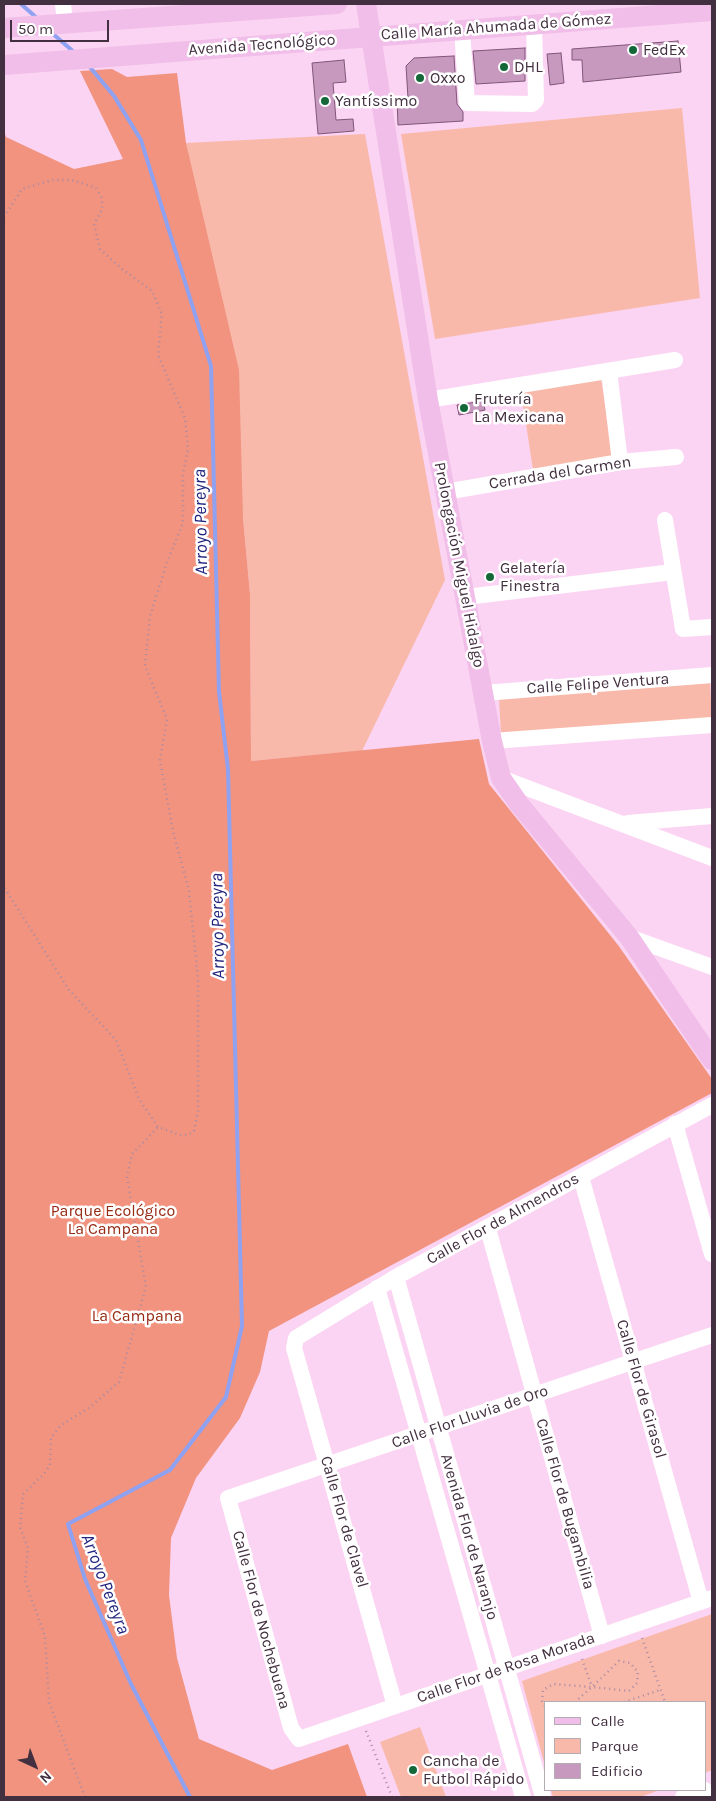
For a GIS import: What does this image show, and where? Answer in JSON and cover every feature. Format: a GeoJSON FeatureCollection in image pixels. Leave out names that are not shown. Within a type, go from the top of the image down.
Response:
{"type":"FeatureCollection","features":[{"type":"Feature","properties":{"kind":"main road"},"geometry":{"type":"LineString","coordinates":[[6,28],[62,17],[337,4]]}},
{"type":"Feature","properties":{"kind":"main road","name":"Prolongación Miguel Hidalgo"},"geometry":{"type":"LineString","coordinates":[[366,4],[428,400],[492,741],[501,778],[519,804],[629,937],[712,1060]]}},
{"type":"Feature","properties":{"kind":"main road","name":"Calle María Ahumada de Gómez"},"geometry":{"type":"LineString","coordinates":[[370,37],[702,9]]}},
{"type":"Feature","properties":{"kind":"main road","name":"Avenida Tecnológico"},"geometry":{"type":"LineString","coordinates":[[4,65],[370,37]]}},
{"type":"Feature","properties":{"kind":"street"},"geometry":{"type":"LineString","coordinates":[[462,30],[467,103],[532,104],[536,100],[534,24]]}},
{"type":"Feature","properties":{"kind":"street"},"geometry":{"type":"LineString","coordinates":[[428,400],[675,360]]}},
{"type":"Feature","properties":{"kind":"street"},"geometry":{"type":"LineString","coordinates":[[609,371],[620,462]]}},
{"type":"Feature","properties":{"kind":"street","name":"Cerrada del Carmen"},"geometry":{"type":"LineString","coordinates":[[445,492],[620,462],[676,457]]}},
{"type":"Feature","properties":{"kind":"street"},"geometry":{"type":"LineString","coordinates":[[666,520],[683,629],[712,627]]}},
{"type":"Feature","properties":{"kind":"street"},"geometry":{"type":"LineString","coordinates":[[466,597],[673,572]]}},
{"type":"Feature","properties":{"kind":"street","name":"Calle Felipe Ventura"},"geometry":{"type":"LineString","coordinates":[[484,693],[712,675]]}},
{"type":"Feature","properties":{"kind":"street"},"geometry":{"type":"LineString","coordinates":[[492,741],[712,725]]}},
{"type":"Feature","properties":{"kind":"street"},"geometry":{"type":"LineString","coordinates":[[501,778],[712,858]]}},
{"type":"Feature","properties":{"kind":"street"},"geometry":{"type":"LineString","coordinates":[[623,823],[712,816]]}},
{"type":"Feature","properties":{"kind":"street"},"geometry":{"type":"LineString","coordinates":[[629,937],[712,967]]}},
{"type":"Feature","properties":{"kind":"street","name":"Calle Flor de Almendros"},"geometry":{"type":"LineString","coordinates":[[296,1338],[396,1277],[488,1229],[712,1105]]}},
{"type":"Feature","properties":{"kind":"street"},"geometry":{"type":"LineString","coordinates":[[675,1124],[712,1254]]}},
{"type":"Feature","properties":{"kind":"street","name":"Calle Flor de Girasol"},"geometry":{"type":"LineString","coordinates":[[581,1177],[633,1362],[706,1600]]}},
{"type":"Feature","properties":{"kind":"street","name":"Calle Flor de Bugambilia"},"geometry":{"type":"LineString","coordinates":[[488,1229],[602,1636]]}},
{"type":"Feature","properties":{"kind":"street","name":"Avenida Flor de Naranjo"},"geometry":{"type":"LineString","coordinates":[[396,1277],[543,1797]]}},
{"type":"Feature","properties":{"kind":"street","name":"Avenida Flor de Naranjo"},"geometry":{"type":"LineString","coordinates":[[377,1288],[523,1797]]}},
{"type":"Feature","properties":{"kind":"street","name":"Calle Flor Lluvia de Oro"},"geometry":{"type":"LineString","coordinates":[[228,1498],[712,1335]]}},
{"type":"Feature","properties":{"kind":"street","name":"Calle Flor de Clavel"},"geometry":{"type":"LineString","coordinates":[[296,1338],[294,1348],[328,1464],[394,1706]]}},
{"type":"Feature","properties":{"kind":"street","name":"Calle Flor de Nochebuena"},"geometry":{"type":"LineString","coordinates":[[228,1498],[290,1728],[299,1739]]}},
{"type":"Feature","properties":{"kind":"street","name":"Calle Flor de Rosa Morada"},"geometry":{"type":"LineString","coordinates":[[299,1739],[706,1600]]}},
{"type":"Feature","properties":{"kind":"street"},"geometry":{"type":"LineString","coordinates":[[683,1797],[702,1791]]}},
{"type":"Feature","properties":{"kind":"path"},"geometry":{"type":"LineString","coordinates":[[4,218],[22,189],[52,180],[72,180],[96,188],[102,198],[102,210],[94,224],[100,248],[122,269],[152,291],[162,314],[158,355],[185,418],[188,450],[183,473],[183,523],[167,562],[150,616],[145,666],[167,719],[160,760],[173,831],[189,891],[198,979],[198,1111],[194,1131],[188,1135],[180,1135],[158,1127],[139,1099],[116,1040],[69,990],[4,887]]}},
{"type":"Feature","properties":{"kind":"path"},"geometry":{"type":"LineString","coordinates":[[85,1797],[49,1702],[45,1636],[25,1581],[28,1548],[20,1527],[24,1494],[44,1474],[50,1465],[51,1438],[60,1426],[90,1407],[119,1382],[146,1288],[127,1177],[132,1154],[158,1127]]}},
{"type":"Feature","properties":{"kind":"path"},"geometry":{"type":"LineString","coordinates":[[642,1638],[665,1701]]}},
{"type":"Feature","properties":{"kind":"path"},"geometry":{"type":"LineString","coordinates":[[582,1659],[592,1687]]}},
{"type":"Feature","properties":{"kind":"path"},"geometry":{"type":"LineString","coordinates":[[544,1704],[542,1701],[543,1690],[553,1684],[592,1687],[629,1690],[637,1682],[638,1672],[630,1663],[619,1662],[592,1687],[576,1701]]}},
{"type":"Feature","properties":{"kind":"path"},"geometry":{"type":"LineString","coordinates":[[627,1701],[660,1690]]}},
{"type":"Feature","properties":{"kind":"path"},"geometry":{"type":"LineString","coordinates":[[360,1718],[392,1797]]}},
{"type":"Feature","properties":{"kind":"green space","name":"La Campana"},"geometry":{"type":"Polygon","coordinates":[[[112,69],[127,77],[177,73],[186,143],[239,370],[243,518],[250,594],[251,761],[479,739],[489,784],[618,945],[712,1079],[712,1093],[269,1331],[260,1372],[240,1418],[196,1478],[171,1538],[169,1595],[177,1658],[199,1739],[272,1770],[348,1744],[367,1797],[4,1797],[4,131],[6,137],[74,169],[123,159],[80,71],[112,69]]]}},
{"type":"Feature","properties":{"kind":"green space"},"geometry":{"type":"Polygon","coordinates":[[[682,108],[700,298],[435,339],[401,134],[682,108]]]}},
{"type":"Feature","properties":{"kind":"green space"},"geometry":{"type":"Polygon","coordinates":[[[365,134],[445,580],[362,751],[251,761],[250,594],[243,518],[186,143],[365,134]]]}},
{"type":"Feature","properties":{"kind":"green space"},"geometry":{"type":"Polygon","coordinates":[[[601,378],[613,457],[533,470],[521,391],[601,378]]]}},
{"type":"Feature","properties":{"kind":"green space"},"geometry":{"type":"Polygon","coordinates":[[[710,683],[712,721],[501,735],[499,698],[710,683]]]}},
{"type":"Feature","properties":{"kind":"green space"},"geometry":{"type":"Polygon","coordinates":[[[712,1614],[712,1770],[706,1773],[706,1701],[544,1701],[544,1762],[522,1681],[712,1614]]]}},
{"type":"Feature","properties":{"kind":"green space","name":"Cancha de Futbol Rápido"},"geometry":{"type":"Polygon","coordinates":[[[420,1727],[446,1797],[401,1797],[380,1742],[420,1727]]]}},
{"type":"Feature","properties":{"kind":"green space"},"geometry":{"type":"Polygon","coordinates":[[[551,1791],[657,1791],[640,1797],[553,1797],[551,1791]]]}},
{"type":"Feature","properties":{"kind":"building"},"geometry":{"type":"Polygon","coordinates":[[[678,41],[681,72],[583,82],[582,60],[572,60],[572,49],[678,41]]]}},
{"type":"Feature","properties":{"kind":"building"},"geometry":{"type":"Polygon","coordinates":[[[525,48],[525,81],[476,84],[473,51],[525,48]]]}},
{"type":"Feature","properties":{"kind":"building"},"geometry":{"type":"Polygon","coordinates":[[[561,53],[564,83],[550,85],[547,54],[561,53]]]}},
{"type":"Feature","properties":{"kind":"building"},"geometry":{"type":"Polygon","coordinates":[[[454,56],[457,104],[463,112],[463,121],[398,125],[397,99],[408,98],[406,66],[414,58],[454,56]]]}},
{"type":"Feature","properties":{"kind":"building","name":"Yantíssimo"},"geometry":{"type":"Polygon","coordinates":[[[344,60],[346,82],[333,83],[336,120],[353,119],[354,131],[318,134],[312,63],[344,60]]]}},
{"type":"Feature","properties":{"kind":"building"},"geometry":{"type":"Polygon","coordinates":[[[483,401],[485,410],[459,415],[457,405],[483,401]]]}},
{"type":"Feature","properties":{"kind":"waterway","name":"Arroyo Pereyra"},"geometry":{"type":"LineString","coordinates":[[21,4],[38,19]]}},
{"type":"Feature","properties":{"kind":"waterway","name":"Arroyo Pereyra"},"geometry":{"type":"LineString","coordinates":[[52,33],[75,53]]}},
{"type":"Feature","properties":{"kind":"waterway","name":"Arroyo Pereyra"},"geometry":{"type":"LineString","coordinates":[[89,66],[114,96],[141,140],[211,366],[219,692],[228,769],[242,1326],[226,1397],[170,1470],[68,1524],[85,1579],[131,1684],[190,1797]]}},
{"type":"Feature","properties":{"kind":"place","name":"FedEx"},"geometry":{"type":"Point","coordinates":[633,50]}},
{"type":"Feature","properties":{"kind":"place","name":"DHL"},"geometry":{"type":"Point","coordinates":[504,67]}},
{"type":"Feature","properties":{"kind":"place","name":"Oxxo"},"geometry":{"type":"Point","coordinates":[420,78]}},
{"type":"Feature","properties":{"kind":"place","name":"Yantíssimo"},"geometry":{"type":"Point","coordinates":[325,101]}},
{"type":"Feature","properties":{"kind":"place","name":"Frutería La Mexicana"},"geometry":{"type":"Point","coordinates":[464,408]}},
{"type":"Feature","properties":{"kind":"place","name":"Gelatería Finestra"},"geometry":{"type":"Point","coordinates":[490,577]}},
{"type":"Feature","properties":{"kind":"place","name":"Cancha de Futbol Rápido"},"geometry":{"type":"Point","coordinates":[413,1770]}},
{"type":"Feature","properties":{"kind":"park label","name":"Parque Ecológico La Campana"},"geometry":{"type":"Point","coordinates":[113,1220]}}]}
